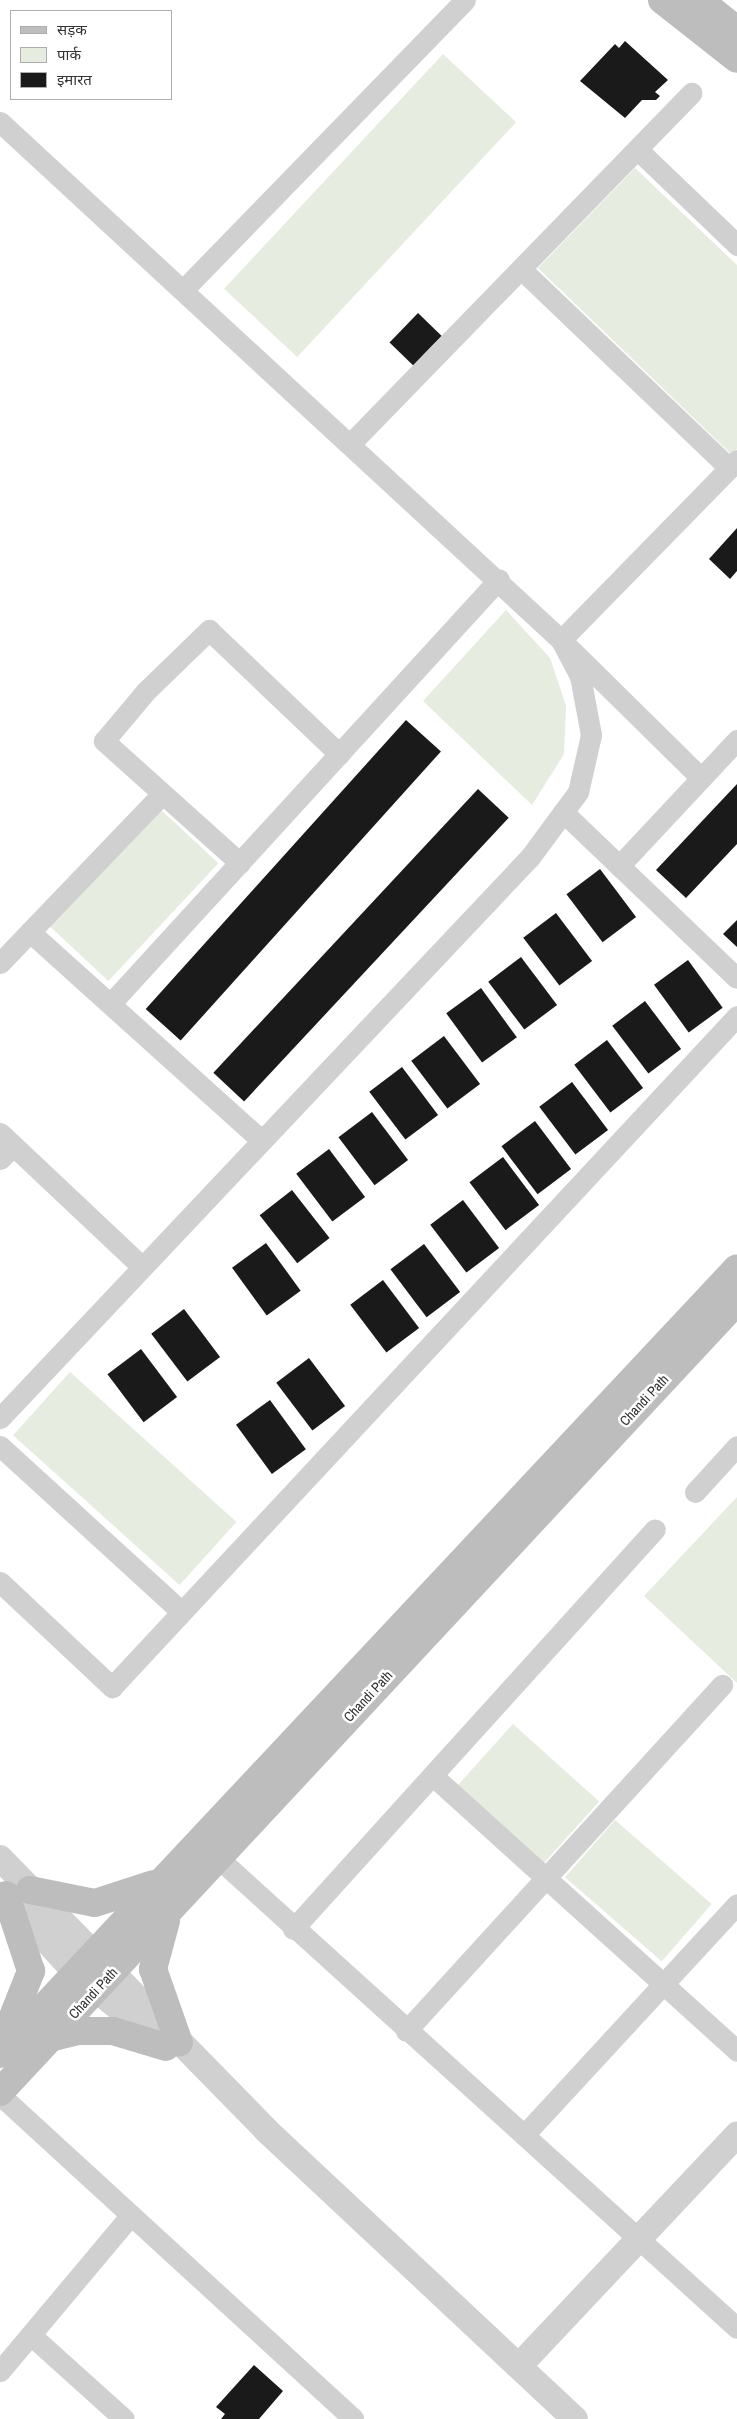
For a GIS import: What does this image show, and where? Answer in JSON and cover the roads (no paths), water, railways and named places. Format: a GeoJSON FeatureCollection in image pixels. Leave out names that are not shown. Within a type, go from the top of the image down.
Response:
{"type":"FeatureCollection","features":[{"type":"Feature","properties":{"kind":"main road"},"geometry":{"type":"LineString","coordinates":[[662,0],[737,59]]}},
{"type":"Feature","properties":{"kind":"main road"},"geometry":{"type":"LineString","coordinates":[[699,0],[737,30]]}},
{"type":"Feature","properties":{"kind":"main road","name":"Chandi Path"},"geometry":{"type":"LineString","coordinates":[[0,2093],[50,2038],[94,1973],[162,1882],[737,1268]]}},
{"type":"Feature","properties":{"kind":"main road","name":"Chandi Path"},"geometry":{"type":"LineString","coordinates":[[0,2054],[173,1906],[737,1301]]}},
{"type":"Feature","properties":{"kind":"main road"},"geometry":{"type":"LineString","coordinates":[[0,2047],[31,1970],[12,1891],[95,1903],[162,1882]]}},
{"type":"Feature","properties":{"kind":"main road"},"geometry":{"type":"LineString","coordinates":[[50,2038],[78,2031],[113,2031],[172,2045],[153,1969],[156,1946],[173,1906]]}},
{"type":"Feature","properties":{"kind":"street"},"geometry":{"type":"LineString","coordinates":[[184,289],[465,0]]}},
{"type":"Feature","properties":{"kind":"street"},"geometry":{"type":"LineString","coordinates":[[352,442],[691,93]]}},
{"type":"Feature","properties":{"kind":"street"},"geometry":{"type":"LineString","coordinates":[[0,122],[352,442],[499,579],[701,778]]}},
{"type":"Feature","properties":{"kind":"street"},"geometry":{"type":"LineString","coordinates":[[637,149],[737,245]]}},
{"type":"Feature","properties":{"kind":"street"},"geometry":{"type":"LineString","coordinates":[[521,269],[733,464],[561,640]]}},
{"type":"Feature","properties":{"kind":"street"},"geometry":{"type":"LineString","coordinates":[[112,1002],[499,579]]}},
{"type":"Feature","properties":{"kind":"street"},"geometry":{"type":"LineString","coordinates":[[240,863],[104,741],[164,671],[209,630],[339,754]]}},
{"type":"Feature","properties":{"kind":"street"},"geometry":{"type":"LineString","coordinates":[[0,1418],[530,857],[578,792],[591,735],[580,676],[561,640]]}},
{"type":"Feature","properties":{"kind":"street"},"geometry":{"type":"LineString","coordinates":[[619,866],[737,740]]}},
{"type":"Feature","properties":{"kind":"street"},"geometry":{"type":"LineString","coordinates":[[0,963],[162,794]]}},
{"type":"Feature","properties":{"kind":"street"},"geometry":{"type":"LineString","coordinates":[[563,812],[737,978]]}},
{"type":"Feature","properties":{"kind":"street"},"geometry":{"type":"LineString","coordinates":[[30,932],[112,1002],[262,1141]]}},
{"type":"Feature","properties":{"kind":"street"},"geometry":{"type":"LineString","coordinates":[[0,1582],[112,1687],[737,1016]]}},
{"type":"Feature","properties":{"kind":"street"},"geometry":{"type":"LineString","coordinates":[[4,1146],[142,1268]]}},
{"type":"Feature","properties":{"kind":"street"},"geometry":{"type":"LineString","coordinates":[[0,1446],[182,1612]]}},
{"type":"Feature","properties":{"kind":"street"},"geometry":{"type":"LineString","coordinates":[[696,1492],[737,1446]]}},
{"type":"Feature","properties":{"kind":"street"},"geometry":{"type":"LineString","coordinates":[[293,1929],[655,1529]]}},
{"type":"Feature","properties":{"kind":"street"},"geometry":{"type":"LineString","coordinates":[[406,2030],[722,1685]]}},
{"type":"Feature","properties":{"kind":"street"},"geometry":{"type":"LineString","coordinates":[[433,1776],[737,2051]]}},
{"type":"Feature","properties":{"kind":"street"},"geometry":{"type":"LineString","coordinates":[[0,1858],[12,1891],[94,1973],[266,2130],[575,2419]]}},
{"type":"Feature","properties":{"kind":"street"},"geometry":{"type":"LineString","coordinates":[[218,1858],[293,1929],[737,2328]]}},
{"type":"Feature","properties":{"kind":"street"},"geometry":{"type":"LineString","coordinates":[[524,2135],[737,1904]]}},
{"type":"Feature","properties":{"kind":"street"},"geometry":{"type":"LineString","coordinates":[[0,2093],[129,2217],[352,2419]]}},
{"type":"Feature","properties":{"kind":"street"},"geometry":{"type":"LineString","coordinates":[[519,2366],[737,2135]]}},
{"type":"Feature","properties":{"kind":"street"},"geometry":{"type":"LineString","coordinates":[[0,2371],[33,2337],[46,2312],[129,2217]]}},
{"type":"Feature","properties":{"kind":"street"},"geometry":{"type":"LineString","coordinates":[[33,2337],[124,2419]]}}]}
